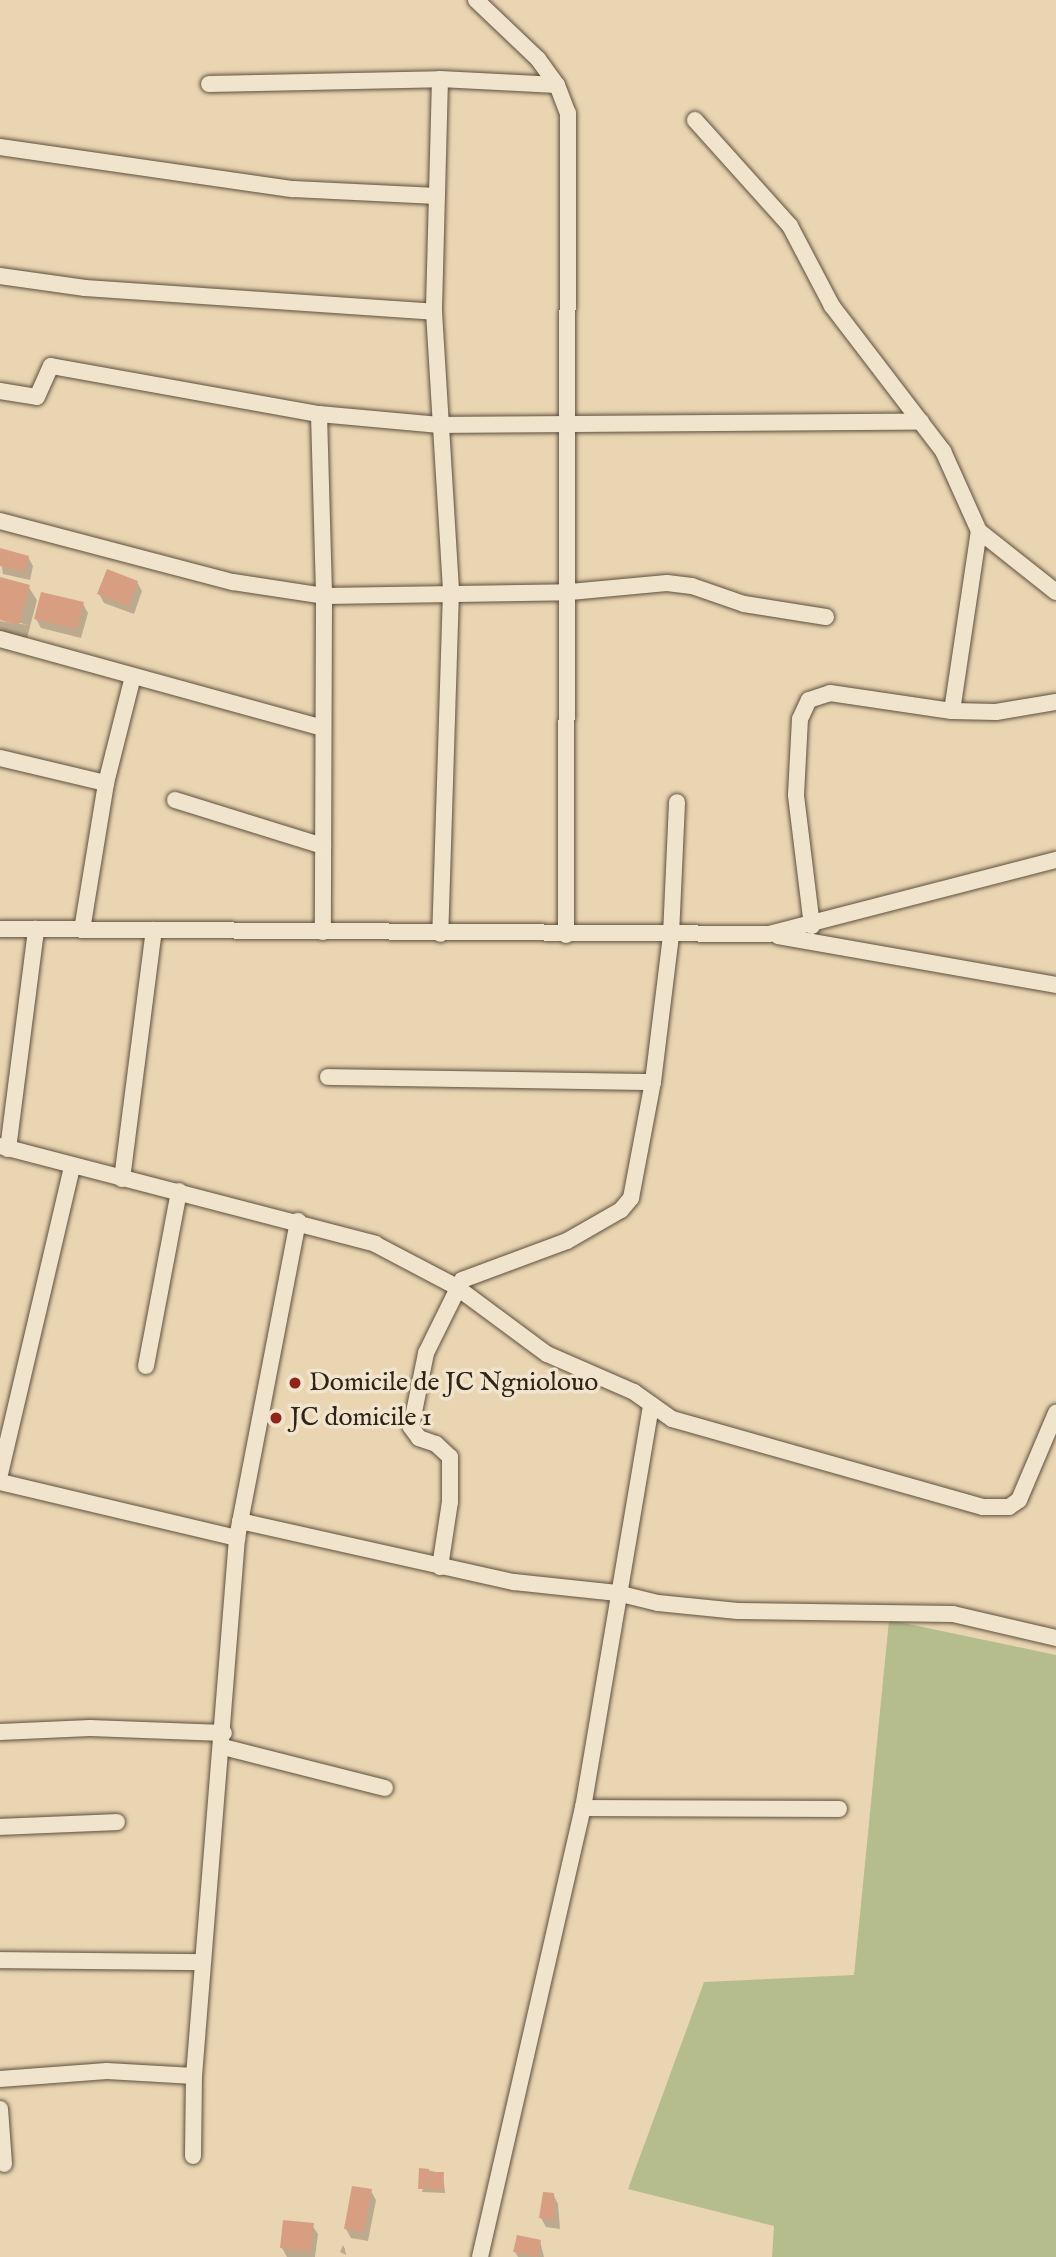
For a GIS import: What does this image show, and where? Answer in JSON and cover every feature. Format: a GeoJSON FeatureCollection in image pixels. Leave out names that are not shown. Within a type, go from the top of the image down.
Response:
{"type":"FeatureCollection","features":[{"type":"Feature","properties":{"kind":"street"},"geometry":{"type":"LineString","coordinates":[[477,0],[538,59],[557,85],[568,113],[570,592],[566,935]]}},
{"type":"Feature","properties":{"kind":"street"},"geometry":{"type":"LineString","coordinates":[[209,84],[440,79],[557,85]]}},
{"type":"Feature","properties":{"kind":"street"},"geometry":{"type":"LineString","coordinates":[[440,79],[434,312],[439,425],[452,591],[440,934]]}},
{"type":"Feature","properties":{"kind":"street"},"geometry":{"type":"LineString","coordinates":[[695,120],[790,226],[832,306],[943,450],[979,531],[1056,592]]}},
{"type":"Feature","properties":{"kind":"street"},"geometry":{"type":"LineString","coordinates":[[0,147],[293,189],[437,196]]}},
{"type":"Feature","properties":{"kind":"street"},"geometry":{"type":"LineString","coordinates":[[0,276],[85,288],[434,312]]}},
{"type":"Feature","properties":{"kind":"street"},"geometry":{"type":"LineString","coordinates":[[0,391],[37,397],[51,366],[319,414],[439,425],[921,422]]}},
{"type":"Feature","properties":{"kind":"street"},"geometry":{"type":"LineString","coordinates":[[319,414],[324,596],[323,932]]}},
{"type":"Feature","properties":{"kind":"street"},"geometry":{"type":"LineString","coordinates":[[0,521],[233,582],[324,596],[452,591],[570,592],[667,583],[692,586],[744,604],[826,617]]}},
{"type":"Feature","properties":{"kind":"street"},"geometry":{"type":"LineString","coordinates":[[952,711],[979,531]]}},
{"type":"Feature","properties":{"kind":"street"},"geometry":{"type":"LineString","coordinates":[[0,639],[323,728]]}},
{"type":"Feature","properties":{"kind":"street"},"geometry":{"type":"LineString","coordinates":[[82,930],[106,783],[133,676]]}},
{"type":"Feature","properties":{"kind":"street"},"geometry":{"type":"LineString","coordinates":[[812,926],[796,795],[803,709],[809,700],[830,693],[952,711],[1010,711],[1056,702]]}},
{"type":"Feature","properties":{"kind":"street"},"geometry":{"type":"LineString","coordinates":[[0,758],[106,783]]}},
{"type":"Feature","properties":{"kind":"street"},"geometry":{"type":"LineString","coordinates":[[175,800],[323,846]]}},
{"type":"Feature","properties":{"kind":"street"},"geometry":{"type":"LineString","coordinates":[[440,1567],[450,1502],[450,1457],[436,1444],[419,1438],[411,1427],[426,1353],[455,1286],[476,1273],[567,1241],[621,1210],[636,1185],[653,1082],[671,935],[677,802]]}},
{"type":"Feature","properties":{"kind":"street"},"geometry":{"type":"LineString","coordinates":[[0,929],[566,935],[769,934],[812,926],[1056,860]]}},
{"type":"Feature","properties":{"kind":"street"},"geometry":{"type":"LineString","coordinates":[[36,929],[4,1148],[298,1221],[375,1244],[455,1286],[547,1354],[634,1392],[651,1405],[694,1428],[995,1508],[1009,1507],[1027,1489],[1056,1413]]}},
{"type":"Feature","properties":{"kind":"street"},"geometry":{"type":"LineString","coordinates":[[122,1179],[154,930]]}},
{"type":"Feature","properties":{"kind":"street"},"geometry":{"type":"LineString","coordinates":[[769,934],[1056,985]]}},
{"type":"Feature","properties":{"kind":"street"},"geometry":{"type":"LineString","coordinates":[[328,1077],[653,1082]]}},
{"type":"Feature","properties":{"kind":"street"},"geometry":{"type":"LineString","coordinates":[[0,1474],[72,1166]]}},
{"type":"Feature","properties":{"kind":"street"},"geometry":{"type":"LineString","coordinates":[[146,1366],[179,1191]]}},
{"type":"Feature","properties":{"kind":"street"},"geometry":{"type":"LineString","coordinates":[[193,2156],[194,2076],[202,1962],[223,1740],[237,1538],[298,1221]]}},
{"type":"Feature","properties":{"kind":"street"},"geometry":{"type":"LineString","coordinates":[[480,2257],[583,1808],[617,1593],[651,1405]]}},
{"type":"Feature","properties":{"kind":"street"},"geometry":{"type":"LineString","coordinates":[[0,1482],[237,1538]]}},
{"type":"Feature","properties":{"kind":"street"},"geometry":{"type":"LineString","coordinates":[[240,1521],[514,1582],[617,1593],[658,1603],[738,1611],[953,1614],[1056,1638]]}},
{"type":"Feature","properties":{"kind":"street"},"geometry":{"type":"LineString","coordinates":[[0,1732],[90,1728],[223,1740],[385,1788]]}},
{"type":"Feature","properties":{"kind":"street"},"geometry":{"type":"LineString","coordinates":[[583,1808],[839,1809]]}},
{"type":"Feature","properties":{"kind":"street"},"geometry":{"type":"LineString","coordinates":[[0,1827],[117,1822]]}},
{"type":"Feature","properties":{"kind":"street"},"geometry":{"type":"LineString","coordinates":[[0,1961],[202,1962]]}},
{"type":"Feature","properties":{"kind":"street"},"geometry":{"type":"LineString","coordinates":[[0,2079],[107,2071],[194,2076]]}},
{"type":"Feature","properties":{"kind":"street"},"geometry":{"type":"LineString","coordinates":[[0,2109],[4,2164]]}},
{"type":"Feature","properties":{"kind":"green space"},"geometry":{"type":"Polygon","coordinates":[[[889,1620],[1056,1655],[1056,2257],[772,2257],[774,2226],[628,2189],[704,1982],[854,1975],[889,1620]]]}},
{"type":"Feature","properties":{"kind":"building"},"geometry":{"type":"Polygon","coordinates":[[[0,548],[29,556],[25,572],[0,566],[0,548]]]}},
{"type":"Feature","properties":{"kind":"building"},"geometry":{"type":"Polygon","coordinates":[[[107,569],[138,581],[129,606],[97,594],[107,569]]]}},
{"type":"Feature","properties":{"kind":"building"},"geometry":{"type":"Polygon","coordinates":[[[0,577],[30,585],[19,625],[0,620],[0,577]]]}},
{"type":"Feature","properties":{"kind":"building"},"geometry":{"type":"Polygon","coordinates":[[[41,592],[84,602],[77,629],[34,619],[41,592]]]}},
{"type":"Feature","properties":{"kind":"building"},"geometry":{"type":"Polygon","coordinates":[[[419,2168],[429,2169],[428,2189],[418,2189],[419,2168]]]}},
{"type":"Feature","properties":{"kind":"building"},"geometry":{"type":"Polygon","coordinates":[[[430,2172],[444,2172],[443,2190],[429,2189],[430,2172]]]}},
{"type":"Feature","properties":{"kind":"building"},"geometry":{"type":"Polygon","coordinates":[[[352,2186],[372,2189],[364,2232],[344,2229],[352,2186]]]}},
{"type":"Feature","properties":{"kind":"building"},"geometry":{"type":"Polygon","coordinates":[[[543,2192],[554,2193],[555,2220],[539,2218],[543,2192]]]}},
{"type":"Feature","properties":{"kind":"building"},"geometry":{"type":"Polygon","coordinates":[[[283,2220],[314,2223],[310,2252],[280,2248],[283,2220]]]}},
{"type":"Feature","properties":{"kind":"building"},"geometry":{"type":"Polygon","coordinates":[[[517,2235],[541,2240],[538,2257],[513,2252],[517,2235]]]}},
{"type":"Feature","properties":{"kind":"place","name":"Domicile de JC Ngniolouo"},"geometry":{"type":"Point","coordinates":[295,1383]}},
{"type":"Feature","properties":{"kind":"place","name":"JC domicile 1"},"geometry":{"type":"Point","coordinates":[276,1418]}}]}
